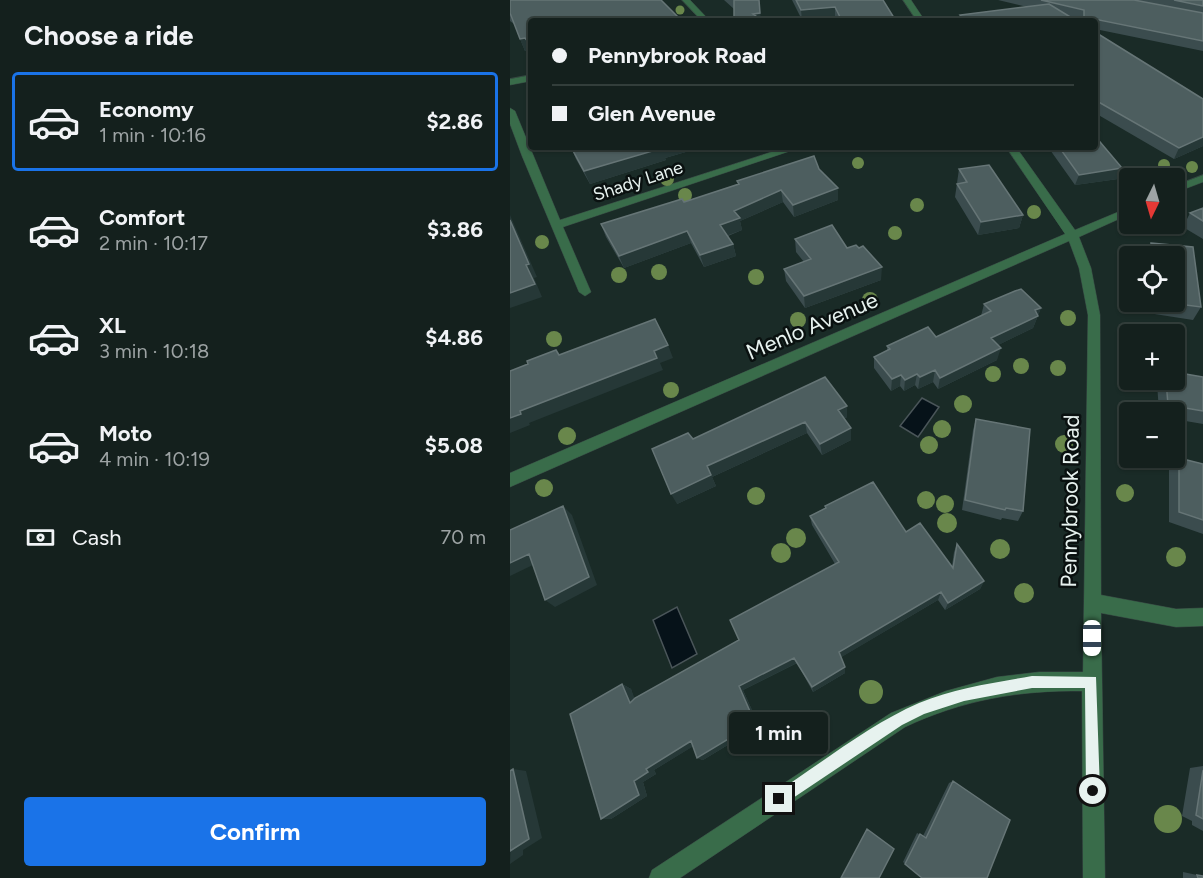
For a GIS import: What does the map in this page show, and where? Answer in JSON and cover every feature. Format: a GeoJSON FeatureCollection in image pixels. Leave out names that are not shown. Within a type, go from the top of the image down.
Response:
{"type":"FeatureCollection","features":[{"type":"Feature","properties":{"kind":"street"},"geometry":{"type":"LineString","coordinates":[[686,0],[703,18]]}},
{"type":"Feature","properties":{"kind":"street"},"geometry":{"type":"LineString","coordinates":[[906,0],[919,18]]}},
{"type":"Feature","properties":{"kind":"street"},"geometry":{"type":"LineString","coordinates":[[510,82],[528,79]]}},
{"type":"Feature","properties":{"kind":"street"},"geometry":{"type":"LineString","coordinates":[[510,111],[526,156],[558,225],[585,292]]}},
{"type":"Feature","properties":{"kind":"street","name":"Shady Lane"},"geometry":{"type":"LineString","coordinates":[[558,225],[788,150]]}},
{"type":"Feature","properties":{"kind":"street","name":"Pennybrook Road"},"geometry":{"type":"LineString","coordinates":[[1013,150],[1073,236],[1085,268],[1094,315],[1092,602],[1094,878]]}},
{"type":"Feature","properties":{"kind":"street"},"geometry":{"type":"LineString","coordinates":[[1185,185],[1203,178]]}},
{"type":"Feature","properties":{"kind":"street","name":"Menlo Avenue"},"geometry":{"type":"LineString","coordinates":[[510,480],[1119,215]]}},
{"type":"Feature","properties":{"kind":"street"},"geometry":{"type":"LineString","coordinates":[[1092,602],[1176,618],[1203,617]]}},
{"type":"Feature","properties":{"kind":"street"},"geometry":{"type":"LineString","coordinates":[[660,878],[898,720],[922,708],[950,698],[1032,682],[1092,682]]}},
{"type":"Feature","properties":{"kind":"shaded area"},"geometry":{"type":"Polygon","coordinates":[[[922,398],[939,407],[918,437],[900,426],[922,398]]]}},
{"type":"Feature","properties":{"kind":"shaded area"},"geometry":{"type":"Polygon","coordinates":[[[677,607],[697,654],[672,668],[653,620],[677,607]]]}},
{"type":"Feature","properties":{"kind":"building"},"geometry":{"type":"Polygon","coordinates":[[[510,0],[661,0],[679,18],[528,18],[528,42],[525,38],[520,39],[510,13],[510,0]]]}},
{"type":"Feature","properties":{"kind":"building"},"geometry":{"type":"Polygon","coordinates":[[[734,0],[759,0],[760,13],[753,14],[759,18],[734,18],[734,0]]]}},
{"type":"Feature","properties":{"kind":"building"},"geometry":{"type":"Polygon","coordinates":[[[796,0],[883,0],[894,18],[840,18],[835,7],[801,10],[796,0]]]}},
{"type":"Feature","properties":{"kind":"building"},"geometry":{"type":"Polygon","coordinates":[[[1041,0],[1134,0],[1203,13],[1203,41],[1084,17],[1084,10],[1041,0]]]}},
{"type":"Feature","properties":{"kind":"building"},"geometry":{"type":"Polygon","coordinates":[[[1174,0],[1203,0],[1203,6],[1174,0]]]}},
{"type":"Feature","properties":{"kind":"building"},"geometry":{"type":"Polygon","coordinates":[[[1049,4],[1072,18],[962,18],[960,15],[1049,4]]]}},
{"type":"Feature","properties":{"kind":"building"},"geometry":{"type":"Polygon","coordinates":[[[1098,34],[1203,99],[1203,137],[1179,148],[1098,102],[1098,34]]]}},
{"type":"Feature","properties":{"kind":"building"},"geometry":{"type":"Polygon","coordinates":[[[1098,140],[1122,168],[1079,175],[1061,150],[1098,150],[1098,140]]]}},
{"type":"Feature","properties":{"kind":"building"},"geometry":{"type":"Polygon","coordinates":[[[573,150],[656,150],[584,171],[573,150]]]}},
{"type":"Feature","properties":{"kind":"building"},"geometry":{"type":"Polygon","coordinates":[[[814,156],[819,169],[838,188],[793,205],[781,190],[734,211],[740,218],[720,225],[733,244],[700,255],[687,231],[619,256],[601,224],[682,199],[684,202],[739,184],[737,181],[814,156]]]}},
{"type":"Feature","properties":{"kind":"building"},"geometry":{"type":"Polygon","coordinates":[[[989,165],[1023,215],[981,222],[957,184],[967,182],[959,169],[989,165]]]}},
{"type":"Feature","properties":{"kind":"building"},"geometry":{"type":"Polygon","coordinates":[[[1203,208],[1203,221],[1190,213],[1203,208]]]}},
{"type":"Feature","properties":{"kind":"building"},"geometry":{"type":"Polygon","coordinates":[[[510,220],[535,284],[510,293],[510,220]]]}},
{"type":"Feature","properties":{"kind":"building"},"geometry":{"type":"Polygon","coordinates":[[[832,225],[847,248],[856,245],[859,248],[863,246],[882,267],[804,296],[784,269],[811,259],[795,239],[832,225]]]}},
{"type":"Feature","properties":{"kind":"building"},"geometry":{"type":"Polygon","coordinates":[[[1151,243],[1182,246],[1151,246],[1151,243]]]}},
{"type":"Feature","properties":{"kind":"building"},"geometry":{"type":"Polygon","coordinates":[[[1185,246],[1193,247],[1201,307],[1185,305],[1185,246]]]}},
{"type":"Feature","properties":{"kind":"building"},"geometry":{"type":"Polygon","coordinates":[[[1021,289],[1041,308],[1035,310],[1038,316],[991,338],[1001,348],[940,378],[935,370],[920,377],[917,374],[905,380],[901,375],[892,379],[874,357],[890,349],[887,346],[928,327],[936,337],[991,311],[984,304],[1021,289]]]}},
{"type":"Feature","properties":{"kind":"building"},"geometry":{"type":"Polygon","coordinates":[[[655,319],[668,345],[654,351],[657,358],[520,411],[521,414],[510,418],[510,371],[528,364],[527,361],[556,350],[559,355],[655,319]]]}},
{"type":"Feature","properties":{"kind":"building"},"geometry":{"type":"Polygon","coordinates":[[[1185,374],[1203,377],[1203,411],[1185,408],[1185,402],[1168,402],[1167,390],[1185,390],[1185,374]]]}},
{"type":"Feature","properties":{"kind":"building"},"geometry":{"type":"Polygon","coordinates":[[[825,377],[847,406],[838,410],[851,428],[820,444],[805,422],[707,466],[711,475],[671,494],[652,449],[688,433],[693,439],[825,377]]]}},
{"type":"Feature","properties":{"kind":"building"},"geometry":{"type":"Polygon","coordinates":[[[976,419],[1030,429],[1023,511],[1006,508],[1005,510],[965,500],[976,419]]]}},
{"type":"Feature","properties":{"kind":"building"},"geometry":{"type":"Polygon","coordinates":[[[1185,460],[1203,464],[1203,520],[1179,512],[1179,468],[1185,468],[1185,460]]]}},
{"type":"Feature","properties":{"kind":"building"},"geometry":{"type":"Polygon","coordinates":[[[873,482],[906,532],[920,523],[953,568],[957,544],[984,581],[948,603],[941,592],[839,652],[845,667],[812,687],[794,658],[739,686],[755,723],[697,758],[691,741],[646,769],[648,772],[634,781],[639,795],[601,819],[570,714],[622,684],[630,703],[635,698],[739,640],[730,620],[839,562],[810,516],[873,482]]]}},
{"type":"Feature","properties":{"kind":"building"},"geometry":{"type":"Polygon","coordinates":[[[563,506],[589,577],[545,600],[529,554],[510,563],[510,530],[563,506]]]}},
{"type":"Feature","properties":{"kind":"building"},"geometry":{"type":"Polygon","coordinates":[[[513,769],[529,839],[510,851],[510,771],[513,769]]]}},
{"type":"Feature","properties":{"kind":"building"},"geometry":{"type":"Polygon","coordinates":[[[1203,770],[1203,819],[1196,815],[1203,770]]]}},
{"type":"Feature","properties":{"kind":"building"},"geometry":{"type":"Polygon","coordinates":[[[953,781],[1010,820],[987,878],[922,878],[905,864],[920,834],[926,838],[953,781]]]}},
{"type":"Feature","properties":{"kind":"building"},"geometry":{"type":"Polygon","coordinates":[[[867,829],[894,849],[879,878],[841,878],[867,829]]]}},
{"type":"Feature","properties":{"kind":"route"},"geometry":{"type":"LineString","coordinates":[[779,799],[898,720],[922,708],[950,698],[1032,682],[1092,682],[1093,791]]}}]}
